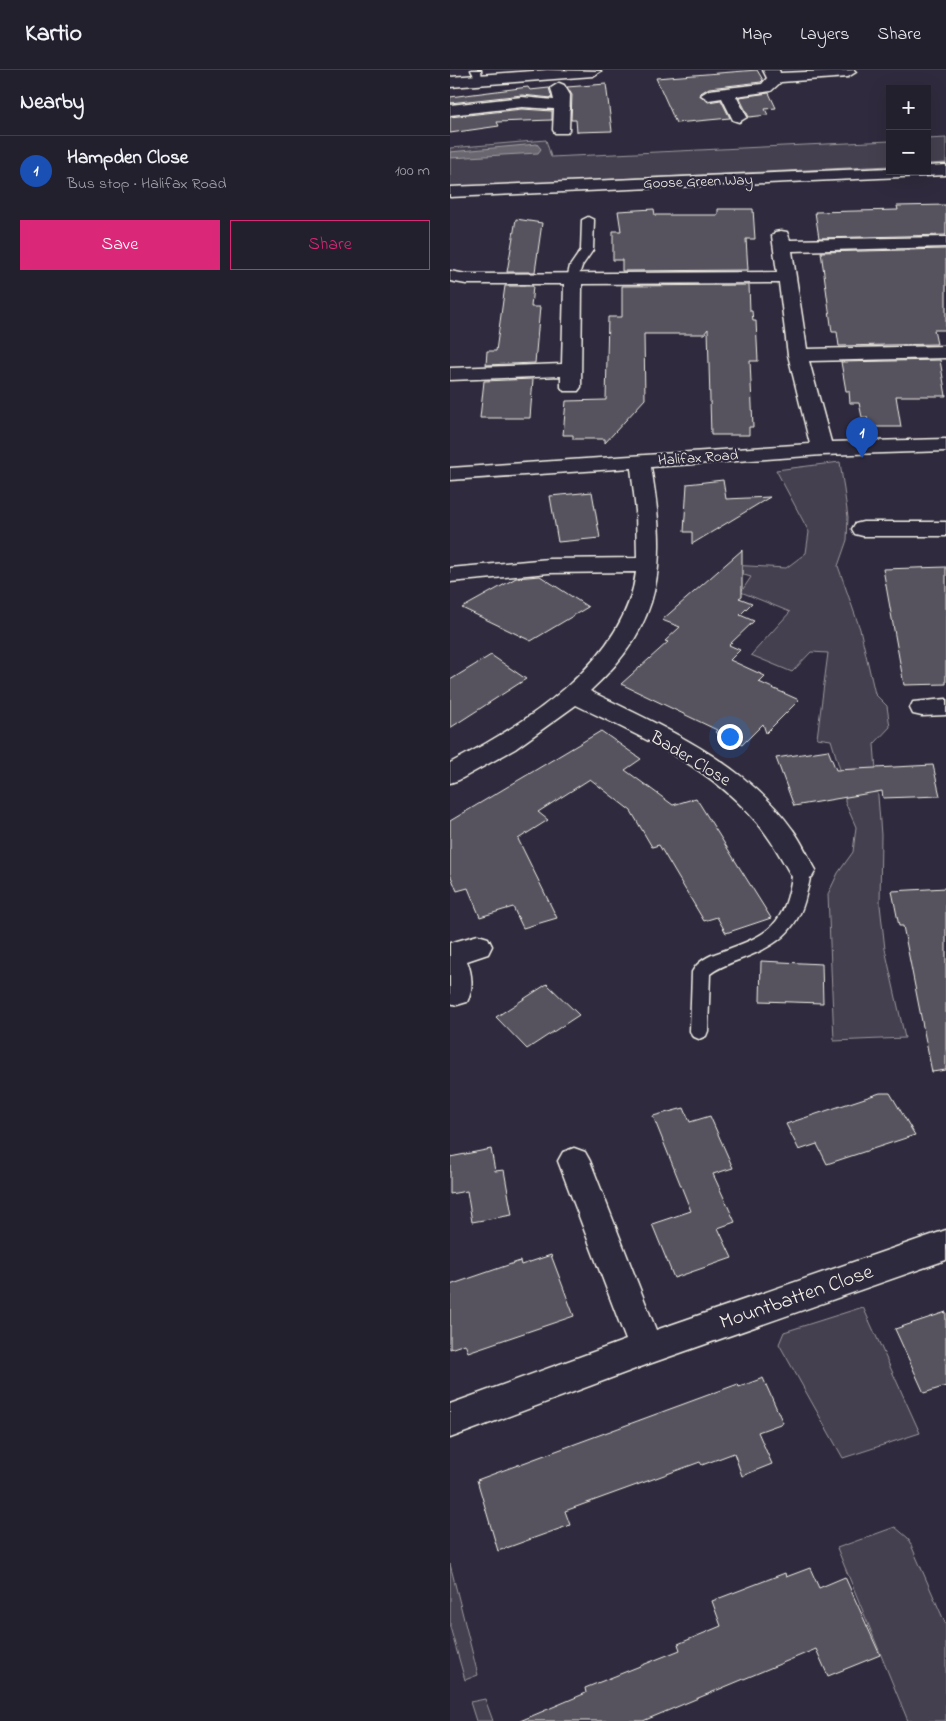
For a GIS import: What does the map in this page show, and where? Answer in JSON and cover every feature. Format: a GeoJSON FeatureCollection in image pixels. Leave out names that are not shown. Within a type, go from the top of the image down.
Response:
{"type":"FeatureCollection","features":[{"type":"Feature","properties":{"kind":"street"},"geometry":{"type":"LineString","coordinates":[[450,82],[477,74],[593,71]]}},
{"type":"Feature","properties":{"kind":"street"},"geometry":{"type":"LineString","coordinates":[[709,95],[766,88],[773,84],[773,74],[848,72]]}},
{"type":"Feature","properties":{"kind":"street"},"geometry":{"type":"LineString","coordinates":[[559,88],[562,95],[560,105],[561,130]]}},
{"type":"Feature","properties":{"kind":"street"},"geometry":{"type":"LineString","coordinates":[[726,93],[738,117]]}},
{"type":"Feature","properties":{"kind":"street"},"geometry":{"type":"LineString","coordinates":[[450,110],[522,102],[560,105]]}},
{"type":"Feature","properties":{"kind":"street","name":"Goose Green Way"},"geometry":{"type":"LineString","coordinates":[[450,192],[946,170]]}},
{"type":"Feature","properties":{"kind":"street"},"geometry":{"type":"LineString","coordinates":[[822,449],[798,355],[782,241],[946,242]]}},
{"type":"Feature","properties":{"kind":"street"},"geometry":{"type":"LineString","coordinates":[[450,276],[466,279],[787,277]]}},
{"type":"Feature","properties":{"kind":"street"},"geometry":{"type":"LineString","coordinates":[[450,374],[571,379],[573,279]]}},
{"type":"Feature","properties":{"kind":"street"},"geometry":{"type":"LineString","coordinates":[[798,355],[946,352]]}},
{"type":"Feature","properties":{"kind":"street","name":"Halifax Road"},"geometry":{"type":"LineString","coordinates":[[450,474],[822,449],[946,445]]}},
{"type":"Feature","properties":{"kind":"street"},"geometry":{"type":"LineString","coordinates":[[450,774],[474,763],[575,694],[612,654],[634,621],[642,597],[648,566],[650,533],[640,461]]}},
{"type":"Feature","properties":{"kind":"street"},"geometry":{"type":"LineString","coordinates":[[863,529],[900,538],[946,528]]}},
{"type":"Feature","properties":{"kind":"street"},"geometry":{"type":"LineString","coordinates":[[450,575],[589,564],[648,566]]}},
{"type":"Feature","properties":{"kind":"street","name":"Bader Close"},"geometry":{"type":"LineString","coordinates":[[575,694],[720,772],[769,817],[792,848],[802,870]]}},
{"type":"Feature","properties":{"kind":"street"},"geometry":{"type":"LineString","coordinates":[[922,708],[946,707]]}},
{"type":"Feature","properties":{"kind":"street"},"geometry":{"type":"LineString","coordinates":[[453,968],[478,946]]}},
{"type":"Feature","properties":{"kind":"street"},"geometry":{"type":"LineString","coordinates":[[574,1161],[646,1349]]}},
{"type":"Feature","properties":{"kind":"street","name":"Mountbatten Close"},"geometry":{"type":"LineString","coordinates":[[450,1422],[646,1349],[946,1245]]}},
{"type":"Feature","properties":{"kind":"lane"},"geometry":{"type":"LineString","coordinates":[[573,279],[576,266],[587,250],[588,220]]}},
{"type":"Feature","properties":{"kind":"lane"},"geometry":{"type":"LineString","coordinates":[[699,1031],[701,972],[709,963],[748,950],[788,924],[798,900],[802,870]]}},
{"type":"Feature","properties":{"kind":"shaded area"},"geometry":{"type":"Polygon","coordinates":[[[946,138],[946,163],[931,164],[931,139],[946,138]]]}},
{"type":"Feature","properties":{"kind":"shaded area"},"geometry":{"type":"Polygon","coordinates":[[[546,140],[551,157],[886,141],[886,166],[450,187],[450,148],[546,140]]]}},
{"type":"Feature","properties":{"kind":"shaded area"},"geometry":{"type":"Polygon","coordinates":[[[537,144],[541,149],[538,153],[450,158],[450,152],[537,144]]]}},
{"type":"Feature","properties":{"kind":"shaded area"},"geometry":{"type":"Polygon","coordinates":[[[840,462],[848,517],[847,540],[838,566],[860,629],[875,694],[887,706],[890,727],[874,744],[881,835],[880,905],[885,949],[905,1038],[834,1041],[828,894],[838,873],[853,852],[856,827],[845,802],[845,786],[831,740],[817,738],[828,653],[811,652],[792,672],[751,655],[790,612],[741,592],[751,577],[730,571],[730,565],[786,568],[806,553],[809,532],[776,470],[840,462]]]}},
{"type":"Feature","properties":{"kind":"shaded area"},"geometry":{"type":"Polygon","coordinates":[[[863,1307],[920,1433],[843,1458],[779,1344],[784,1332],[863,1307]]]}},
{"type":"Feature","properties":{"kind":"shaded area"},"geometry":{"type":"Polygon","coordinates":[[[895,1527],[908,1538],[946,1625],[946,1721],[908,1721],[837,1548],[895,1527]]]}},
{"type":"Feature","properties":{"kind":"shaded area"},"geometry":{"type":"Polygon","coordinates":[[[450,1564],[478,1675],[465,1680],[450,1627],[450,1564]]]}},
{"type":"Feature","properties":{"kind":"shaded area"},"geometry":{"type":"Polygon","coordinates":[[[485,1699],[493,1721],[476,1721],[470,1702],[485,1699]]]}},
{"type":"Feature","properties":{"kind":"building"},"geometry":{"type":"Polygon","coordinates":[[[757,70],[763,80],[761,82],[709,88],[699,94],[708,102],[721,100],[730,118],[676,123],[656,78],[757,70]]]}},
{"type":"Feature","properties":{"kind":"building"},"geometry":{"type":"Polygon","coordinates":[[[606,84],[612,131],[577,132],[576,120],[571,120],[572,95],[567,87],[606,84]]]}},
{"type":"Feature","properties":{"kind":"building"},"geometry":{"type":"Polygon","coordinates":[[[528,87],[530,90],[549,88],[552,98],[522,95],[450,103],[450,97],[528,87]]]}},
{"type":"Feature","properties":{"kind":"building"},"geometry":{"type":"Polygon","coordinates":[[[769,93],[776,108],[765,109],[768,115],[749,117],[739,97],[769,93]]]}},
{"type":"Feature","properties":{"kind":"building"},"geometry":{"type":"Polygon","coordinates":[[[522,109],[552,111],[552,120],[497,122],[499,126],[450,133],[450,117],[522,109]]]}},
{"type":"Feature","properties":{"kind":"building"},"geometry":{"type":"Polygon","coordinates":[[[946,205],[946,235],[819,238],[815,212],[898,210],[897,206],[946,205]]]}},
{"type":"Feature","properties":{"kind":"building"},"geometry":{"type":"Polygon","coordinates":[[[654,209],[655,215],[718,215],[718,209],[753,209],[755,239],[746,239],[748,270],[622,271],[622,260],[613,260],[613,231],[621,231],[618,211],[654,209]]]}},
{"type":"Feature","properties":{"kind":"building"},"geometry":{"type":"Polygon","coordinates":[[[516,219],[542,223],[535,272],[507,272],[516,219]]]}},
{"type":"Feature","properties":{"kind":"building"},"geometry":{"type":"Polygon","coordinates":[[[946,249],[946,330],[934,330],[937,344],[839,346],[837,332],[832,332],[821,252],[946,249]]]}},
{"type":"Feature","properties":{"kind":"building"},"geometry":{"type":"Polygon","coordinates":[[[749,285],[750,311],[752,311],[753,321],[756,321],[758,361],[750,361],[753,427],[749,427],[749,435],[711,435],[708,329],[704,334],[644,334],[645,399],[605,443],[605,439],[573,439],[573,435],[563,435],[566,401],[606,400],[608,317],[622,317],[622,286],[749,285]]]}},
{"type":"Feature","properties":{"kind":"building"},"geometry":{"type":"Polygon","coordinates":[[[505,286],[533,286],[531,307],[540,307],[535,363],[486,365],[487,351],[496,351],[505,286]]]}},
{"type":"Feature","properties":{"kind":"building"},"geometry":{"type":"Polygon","coordinates":[[[940,360],[946,396],[896,396],[901,427],[869,427],[867,417],[862,417],[859,403],[850,403],[849,391],[846,391],[841,362],[940,360]]]}},
{"type":"Feature","properties":{"kind":"building"},"geometry":{"type":"Polygon","coordinates":[[[533,379],[530,418],[480,418],[484,381],[533,379]]]}},
{"type":"Feature","properties":{"kind":"building"},"geometry":{"type":"Polygon","coordinates":[[[723,480],[726,499],[770,497],[692,544],[692,532],[684,532],[687,484],[723,480]]]}},
{"type":"Feature","properties":{"kind":"building"},"geometry":{"type":"Polygon","coordinates":[[[592,492],[600,538],[558,542],[550,496],[592,492]]]}},
{"type":"Feature","properties":{"kind":"building"},"geometry":{"type":"Polygon","coordinates":[[[742,550],[742,596],[739,598],[752,603],[740,615],[754,621],[729,645],[740,650],[730,660],[765,676],[759,682],[799,700],[766,733],[763,724],[742,745],[715,732],[717,730],[621,684],[668,642],[665,641],[680,627],[662,620],[742,550]]]}},
{"type":"Feature","properties":{"kind":"building"},"geometry":{"type":"Polygon","coordinates":[[[946,567],[946,684],[904,685],[883,569],[946,567]]]}},
{"type":"Feature","properties":{"kind":"building"},"geometry":{"type":"Polygon","coordinates":[[[540,576],[588,607],[531,641],[462,608],[516,578],[540,576]]]}},
{"type":"Feature","properties":{"kind":"building"},"geometry":{"type":"Polygon","coordinates":[[[491,655],[526,679],[450,728],[450,680],[491,655]]]}},
{"type":"Feature","properties":{"kind":"building"},"geometry":{"type":"Polygon","coordinates":[[[601,731],[641,759],[625,770],[673,805],[696,798],[771,918],[726,933],[717,917],[704,921],[659,845],[652,847],[631,811],[590,779],[538,812],[548,820],[518,839],[557,918],[523,928],[513,907],[480,917],[468,888],[457,891],[450,874],[450,821],[601,731]]]}},
{"type":"Feature","properties":{"kind":"building"},"geometry":{"type":"Polygon","coordinates":[[[828,750],[836,770],[933,765],[940,796],[883,798],[882,791],[794,806],[776,758],[828,750]]]}},
{"type":"Feature","properties":{"kind":"building"},"geometry":{"type":"Polygon","coordinates":[[[946,888],[946,1070],[932,1072],[903,926],[899,926],[892,891],[946,888]]]}},
{"type":"Feature","properties":{"kind":"building"},"geometry":{"type":"Polygon","coordinates":[[[761,961],[822,964],[823,1003],[760,1001],[761,961]]]}},
{"type":"Feature","properties":{"kind":"building"},"geometry":{"type":"Polygon","coordinates":[[[547,984],[579,1015],[527,1049],[496,1017],[547,984]]]}},
{"type":"Feature","properties":{"kind":"building"},"geometry":{"type":"Polygon","coordinates":[[[880,1093],[890,1093],[915,1135],[827,1164],[817,1144],[799,1150],[786,1124],[880,1093]]]}},
{"type":"Feature","properties":{"kind":"building"},"geometry":{"type":"Polygon","coordinates":[[[684,1108],[690,1122],[710,1116],[733,1168],[713,1174],[735,1222],[718,1228],[732,1258],[674,1278],[652,1224],[691,1211],[653,1116],[684,1108]]]}},
{"type":"Feature","properties":{"kind":"building"},"geometry":{"type":"Polygon","coordinates":[[[491,1149],[495,1171],[504,1170],[512,1215],[472,1222],[467,1191],[450,1194],[450,1157],[491,1149]]]}},
{"type":"Feature","properties":{"kind":"building"},"geometry":{"type":"Polygon","coordinates":[[[551,1255],[574,1316],[468,1352],[465,1344],[450,1349],[450,1285],[520,1261],[521,1265],[551,1255]]]}},
{"type":"Feature","properties":{"kind":"building"},"geometry":{"type":"Polygon","coordinates":[[[946,1312],[946,1386],[924,1393],[895,1329],[946,1312]]]}},
{"type":"Feature","properties":{"kind":"building"},"geometry":{"type":"Polygon","coordinates":[[[763,1378],[783,1423],[758,1432],[772,1464],[742,1476],[734,1453],[702,1465],[700,1462],[565,1511],[570,1525],[498,1551],[477,1480],[738,1384],[739,1387],[763,1378]]]}},
{"type":"Feature","properties":{"kind":"building"},"geometry":{"type":"Polygon","coordinates":[[[810,1568],[819,1588],[845,1577],[880,1655],[828,1676],[816,1649],[643,1721],[520,1721],[586,1693],[585,1688],[680,1650],[678,1644],[721,1626],[712,1601],[785,1573],[786,1577],[810,1568]]]}},
{"type":"Feature","properties":{"kind":"place","name":"Hampden Close"},"geometry":{"type":"Point","coordinates":[862,458]}}]}
